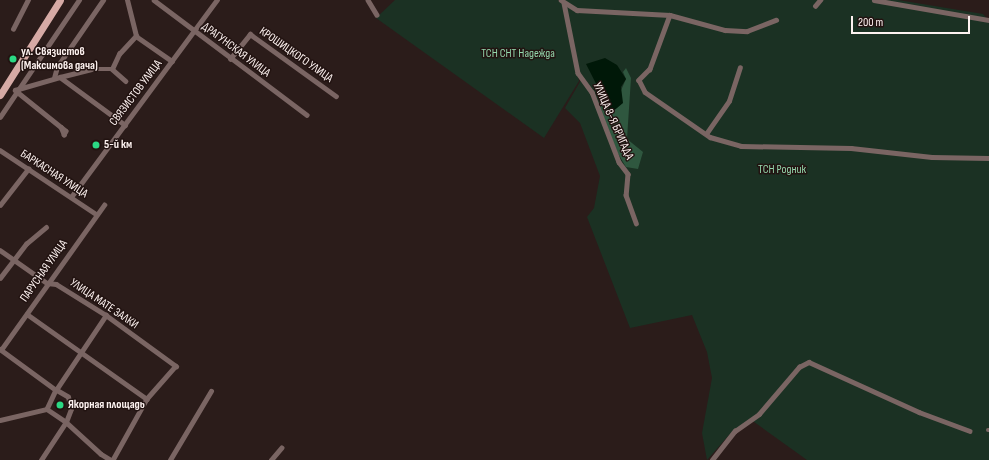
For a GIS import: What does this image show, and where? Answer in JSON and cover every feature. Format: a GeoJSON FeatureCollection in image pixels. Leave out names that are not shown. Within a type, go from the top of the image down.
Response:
{"type":"FeatureCollection","features":[{"type":"Feature","properties":{"kind":"main road"},"geometry":{"type":"LineString","coordinates":[[0,95],[60,0]]}},
{"type":"Feature","properties":{"kind":"street"},"geometry":{"type":"LineString","coordinates":[[14,29],[28,0]]}},
{"type":"Feature","properties":{"kind":"street"},"geometry":{"type":"LineString","coordinates":[[0,117],[15,90],[79,0]]}},
{"type":"Feature","properties":{"kind":"street"},"geometry":{"type":"LineString","coordinates":[[54,78],[56,67],[103,0]]}},
{"type":"Feature","properties":{"kind":"street"},"geometry":{"type":"LineString","coordinates":[[127,0],[136,36],[172,61]]}},
{"type":"Feature","properties":{"kind":"street","name":"ДРАГУНСКАЯ УЛИЦА"},"geometry":{"type":"LineString","coordinates":[[154,0],[230,60],[307,115]]}},
{"type":"Feature","properties":{"kind":"street","name":"СВЯЗИСТОВ УЛИЦА"},"geometry":{"type":"LineString","coordinates":[[71,197],[195,32],[217,0]]}},
{"type":"Feature","properties":{"kind":"street"},"geometry":{"type":"LineString","coordinates":[[368,0],[377,15]]}},
{"type":"Feature","properties":{"kind":"street"},"geometry":{"type":"LineString","coordinates":[[815,6],[820,0]]}},
{"type":"Feature","properties":{"kind":"street"},"geometry":{"type":"LineString","coordinates":[[874,0],[989,20]]}},
{"type":"Feature","properties":{"kind":"street"},"geometry":{"type":"LineString","coordinates":[[562,2],[577,10],[670,15],[725,30],[747,32],[776,20]]}},
{"type":"Feature","properties":{"kind":"street","name":"УЛИЦА 8-Я БРИГАДА"},"geometry":{"type":"LineString","coordinates":[[562,2],[578,73],[592,92],[619,162],[628,174],[626,195],[636,223]]}},
{"type":"Feature","properties":{"kind":"street"},"geometry":{"type":"LineString","coordinates":[[670,15],[650,69],[639,80],[645,92],[706,134],[742,146],[851,148],[932,157],[989,158]]}},
{"type":"Feature","properties":{"kind":"street","name":"КРОШИЦКОГО УЛИЦА"},"geometry":{"type":"LineString","coordinates":[[230,60],[250,34],[336,96]]}},
{"type":"Feature","properties":{"kind":"street"},"geometry":{"type":"LineString","coordinates":[[112,69],[118,54],[136,36]]}},
{"type":"Feature","properties":{"kind":"street"},"geometry":{"type":"LineString","coordinates":[[706,134],[729,101],[740,68]]}},
{"type":"Feature","properties":{"kind":"street"},"geometry":{"type":"LineString","coordinates":[[15,90],[91,69],[112,69],[126,81]]}},
{"type":"Feature","properties":{"kind":"street"},"geometry":{"type":"LineString","coordinates":[[60,77],[125,125]]}},
{"type":"Feature","properties":{"kind":"street"},"geometry":{"type":"LineString","coordinates":[[15,90],[61,128]]}},
{"type":"Feature","properties":{"kind":"street","name":"БАРКАСНАЯ УЛИЦА"},"geometry":{"type":"LineString","coordinates":[[0,150],[96,214]]}},
{"type":"Feature","properties":{"kind":"street"},"geometry":{"type":"LineString","coordinates":[[0,205],[28,169]]}},
{"type":"Feature","properties":{"kind":"street","name":"ПАРУСНАЯ УЛИЦА"},"geometry":{"type":"LineString","coordinates":[[0,349],[27,314],[47,283],[104,205]]}},
{"type":"Feature","properties":{"kind":"street"},"geometry":{"type":"LineString","coordinates":[[0,278],[13,260],[46,227]]}},
{"type":"Feature","properties":{"kind":"street","name":"УЛИЦА МАТЕ ЗАЛКИ"},"geometry":{"type":"LineString","coordinates":[[0,250],[47,283],[56,284],[106,315],[176,366],[147,400]]}},
{"type":"Feature","properties":{"kind":"street"},"geometry":{"type":"LineString","coordinates":[[0,420],[48,409],[66,422],[101,454],[112,460],[147,400],[27,314]]}},
{"type":"Feature","properties":{"kind":"street"},"geometry":{"type":"LineString","coordinates":[[48,409],[56,390],[106,315]]}},
{"type":"Feature","properties":{"kind":"street"},"geometry":{"type":"LineString","coordinates":[[0,349],[56,390],[71,404],[66,422],[41,460]]}},
{"type":"Feature","properties":{"kind":"street"},"geometry":{"type":"LineString","coordinates":[[712,460],[728,438],[759,414],[799,366],[809,362],[926,415],[970,431]]}},
{"type":"Feature","properties":{"kind":"street"},"geometry":{"type":"LineString","coordinates":[[170,460],[211,391]]}},
{"type":"Feature","properties":{"kind":"street"},"geometry":{"type":"LineString","coordinates":[[271,460],[280,448]]}},
{"type":"Feature","properties":{"kind":"street"},"geometry":{"type":"LineString","coordinates":[[97,460],[101,454]]}},
{"type":"Feature","properties":{"kind":"green space","name":"ТСН СНТ Надежда"},"geometry":{"type":"Polygon","coordinates":[[[395,0],[558,0],[563,5],[579,81],[544,138],[376,18],[395,0]]]}},
{"type":"Feature","properties":{"kind":"green space","name":"ТСН Родник"},"geometry":{"type":"Polygon","coordinates":[[[559,0],[898,0],[983,14],[989,21],[989,460],[807,460],[750,419],[729,435],[707,460],[702,433],[712,378],[707,352],[692,315],[630,328],[587,217],[594,208],[600,176],[580,123],[565,108],[581,80],[566,7],[559,0]]]}},
{"type":"Feature","properties":{"kind":"green space"},"geometry":{"type":"Polygon","coordinates":[[[626,68],[631,78],[627,139],[643,152],[638,169],[626,167],[617,152],[600,107],[605,102],[611,113],[626,79],[623,72],[626,68]]]}},
{"type":"Feature","properties":{"kind":"shaded area"},"geometry":{"type":"Polygon","coordinates":[[[605,58],[617,65],[626,79],[621,87],[623,103],[611,113],[586,64],[605,58]]]}},
{"type":"Feature","properties":{"kind":"place","name":"ул. Связистов (Максимова дача)"},"geometry":{"type":"Point","coordinates":[13,59]}},
{"type":"Feature","properties":{"kind":"place","name":"5-й км"},"geometry":{"type":"Point","coordinates":[96,145]}},
{"type":"Feature","properties":{"kind":"place","name":"Якорная площадь"},"geometry":{"type":"Point","coordinates":[60,405]}}]}
